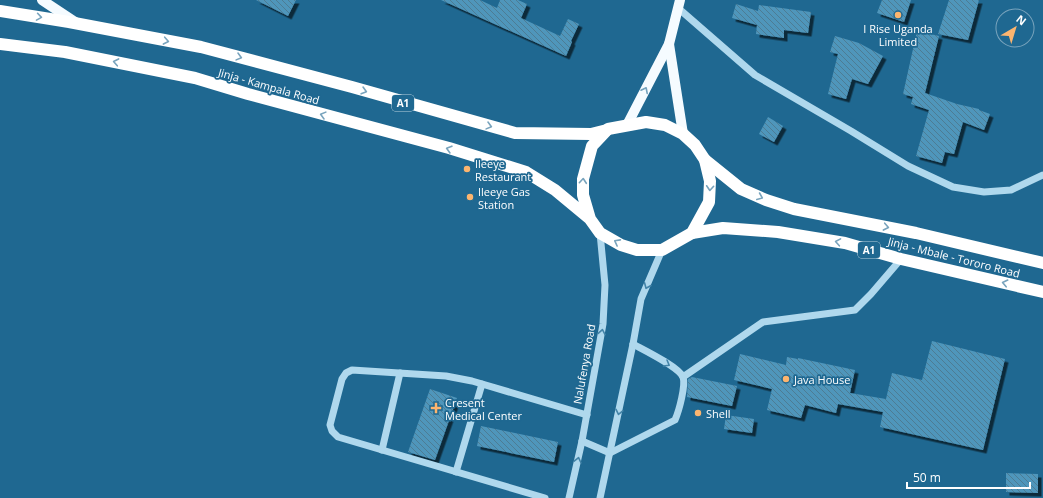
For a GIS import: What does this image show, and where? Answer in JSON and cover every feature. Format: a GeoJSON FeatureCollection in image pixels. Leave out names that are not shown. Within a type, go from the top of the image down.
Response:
{"type":"FeatureCollection","features":[{"type":"Feature","properties":{"kind":"highway","name":"A1"},"geometry":{"type":"LineString","coordinates":[[0,11],[76,23],[201,48],[352,87],[515,133],[591,134],[608,129],[646,122],[665,125],[682,134],[695,145],[705,160],[710,181],[709,202],[692,233],[662,250],[637,250],[621,245],[600,233],[590,219],[583,195],[583,179],[592,146],[608,129]]}},
{"type":"Feature","properties":{"kind":"highway","name":"Jinja - Kampala Road"},"geometry":{"type":"LineString","coordinates":[[0,44],[65,52],[195,78],[248,94],[448,148],[526,172],[555,190],[590,219]]}},
{"type":"Feature","properties":{"kind":"highway","name":"Jinja - Mbale - Tororo Road"},"geometry":{"type":"LineString","coordinates":[[705,160],[741,189],[766,200],[794,209],[916,233],[1043,264]]}},
{"type":"Feature","properties":{"kind":"highway","name":"Jinja - Mbale - Tororo Road"},"geometry":{"type":"LineString","coordinates":[[692,233],[723,228],[778,232],[845,243],[901,259],[1043,292]]}},
{"type":"Feature","properties":{"kind":"main road"},"geometry":{"type":"LineString","coordinates":[[42,0],[76,23]]}},
{"type":"Feature","properties":{"kind":"main road"},"geometry":{"type":"LineString","coordinates":[[627,125],[669,44],[679,4]]}},
{"type":"Feature","properties":{"kind":"main road"},"geometry":{"type":"LineString","coordinates":[[669,44],[682,134]]}},
{"type":"Feature","properties":{"kind":"street"},"geometry":{"type":"LineString","coordinates":[[679,4],[755,75],[908,166],[953,187],[984,192],[1011,190],[1043,175]]}},
{"type":"Feature","properties":{"kind":"street","name":"Nalufenya Road"},"geometry":{"type":"LineString","coordinates":[[569,498],[582,441],[603,324],[604,285],[600,233]]}},
{"type":"Feature","properties":{"kind":"street"},"geometry":{"type":"LineString","coordinates":[[600,498],[633,344],[641,299],[662,250]]}},
{"type":"Feature","properties":{"kind":"street"},"geometry":{"type":"LineString","coordinates":[[683,377],[763,322],[855,310],[901,259]]}},
{"type":"Feature","properties":{"kind":"street"},"geometry":{"type":"LineString","coordinates":[[610,453],[675,420],[678,414],[683,387],[683,377],[676,369],[633,344]]}},
{"type":"Feature","properties":{"kind":"street"},"geometry":{"type":"LineString","coordinates":[[545,498],[338,437],[332,431],[330,425],[342,379],[346,372],[352,370],[446,376],[482,384],[587,415]]}},
{"type":"Feature","properties":{"kind":"street"},"geometry":{"type":"LineString","coordinates":[[382,450],[400,373]]}},
{"type":"Feature","properties":{"kind":"street"},"geometry":{"type":"LineString","coordinates":[[456,472],[482,384]]}},
{"type":"Feature","properties":{"kind":"street"},"geometry":{"type":"LineString","coordinates":[[582,441],[610,453]]}},
{"type":"Feature","properties":{"kind":"building"},"geometry":{"type":"Polygon","coordinates":[[[256,0],[296,0],[288,16],[256,0]]]}},
{"type":"Feature","properties":{"kind":"building"},"geometry":{"type":"Polygon","coordinates":[[[441,0],[480,0],[497,8],[500,0],[518,0],[527,4],[521,18],[560,36],[568,19],[579,24],[566,56],[441,0]]]}},
{"type":"Feature","properties":{"kind":"building"},"geometry":{"type":"Polygon","coordinates":[[[882,0],[911,0],[904,22],[877,13],[882,0]]]}},
{"type":"Feature","properties":{"kind":"building"},"geometry":{"type":"Polygon","coordinates":[[[949,0],[979,0],[968,40],[938,34],[949,0]]]}},
{"type":"Feature","properties":{"kind":"building"},"geometry":{"type":"Polygon","coordinates":[[[736,4],[758,11],[759,5],[811,12],[808,33],[784,30],[784,38],[756,34],[757,25],[732,18],[736,4]]]}},
{"type":"Feature","properties":{"kind":"building"},"geometry":{"type":"Polygon","coordinates":[[[917,31],[939,36],[925,93],[957,104],[979,109],[990,114],[984,130],[963,122],[954,154],[945,152],[942,163],[916,156],[929,110],[911,104],[913,97],[903,94],[917,31]]]}},
{"type":"Feature","properties":{"kind":"building"},"geometry":{"type":"Polygon","coordinates":[[[835,36],[859,43],[883,56],[868,84],[852,79],[846,99],[828,94],[838,54],[830,52],[835,36]]]}},
{"type":"Feature","properties":{"kind":"building"},"geometry":{"type":"Polygon","coordinates":[[[768,117],[783,126],[774,142],[759,134],[768,117]]]}},
{"type":"Feature","properties":{"kind":"building"},"geometry":{"type":"Polygon","coordinates":[[[932,341],[1005,359],[983,450],[880,427],[883,412],[838,404],[836,413],[805,405],[801,418],[767,410],[772,389],[734,380],[740,354],[786,365],[787,357],[798,358],[855,370],[850,393],[886,399],[892,373],[922,380],[932,341]]]}},
{"type":"Feature","properties":{"kind":"building"},"geometry":{"type":"Polygon","coordinates":[[[692,377],[737,386],[732,406],[687,397],[688,379],[692,377]]]}},
{"type":"Feature","properties":{"kind":"building"},"geometry":{"type":"Polygon","coordinates":[[[430,389],[457,398],[435,460],[408,452],[430,389]]]}},
{"type":"Feature","properties":{"kind":"building"},"geometry":{"type":"Polygon","coordinates":[[[726,415],[754,419],[752,433],[724,429],[726,415]]]}},
{"type":"Feature","properties":{"kind":"building"},"geometry":{"type":"Polygon","coordinates":[[[481,426],[558,442],[554,462],[477,446],[481,426]]]}},
{"type":"Feature","properties":{"kind":"building"},"geometry":{"type":"Polygon","coordinates":[[[1006,473],[1038,474],[1038,493],[1006,492],[1006,473]]]}},
{"type":"Feature","properties":{"kind":"place","name":"I Rise Uganda Limited"},"geometry":{"type":"Point","coordinates":[898,15]}},
{"type":"Feature","properties":{"kind":"place","name":"Ileeye Restaurant"},"geometry":{"type":"Point","coordinates":[467,169]}},
{"type":"Feature","properties":{"kind":"place","name":"Ileeye Gas Station"},"geometry":{"type":"Point","coordinates":[470,197]}},
{"type":"Feature","properties":{"kind":"place","name":"Java House"},"geometry":{"type":"Point","coordinates":[786,379]}},
{"type":"Feature","properties":{"kind":"place","name":"Cresent Medical Center"},"geometry":{"type":"Point","coordinates":[436,408]}},
{"type":"Feature","properties":{"kind":"place","name":"Shell"},"geometry":{"type":"Point","coordinates":[698,413]}}]}
